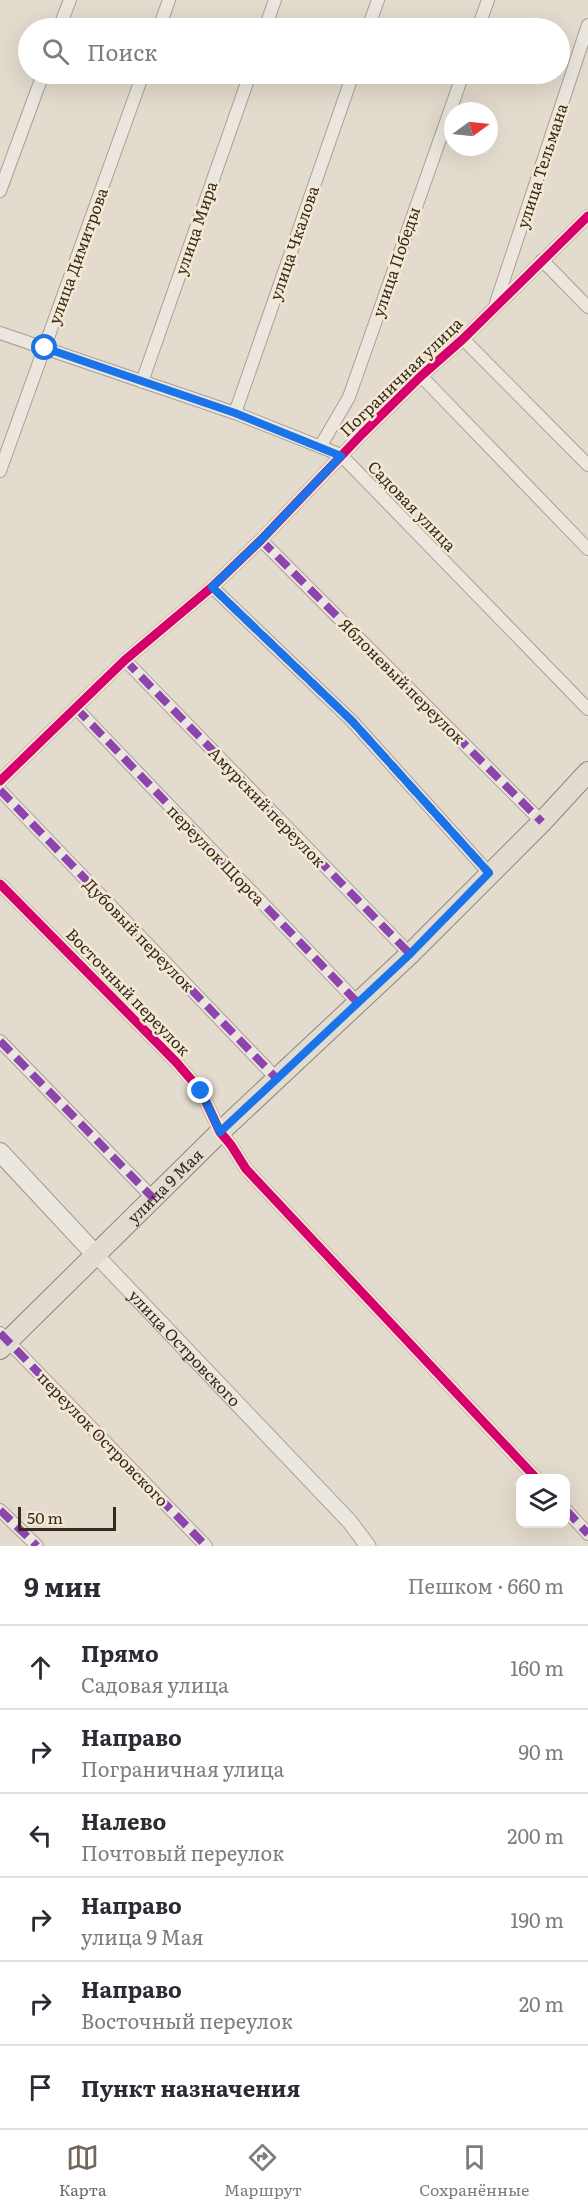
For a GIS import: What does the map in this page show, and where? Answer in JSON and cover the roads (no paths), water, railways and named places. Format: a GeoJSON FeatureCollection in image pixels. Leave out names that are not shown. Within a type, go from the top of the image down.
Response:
{"type":"FeatureCollection","features":[{"type":"Feature","properties":{"kind":"main road","name":"улица 9 Мая"},"geometry":{"type":"LineString","coordinates":[[3,1341],[154,1199],[220,1132],[410,954],[542,822],[588,772]]}},
{"type":"Feature","properties":{"kind":"main road","name":"улица Островского"},"geometry":{"type":"LineString","coordinates":[[0,1152],[95,1254]]}},
{"type":"Feature","properties":{"kind":"street"},"geometry":{"type":"LineString","coordinates":[[63,18],[69,0]]}},
{"type":"Feature","properties":{"kind":"street"},"geometry":{"type":"LineString","coordinates":[[163,18],[169,0]]}},
{"type":"Feature","properties":{"kind":"street"},"geometry":{"type":"LineString","coordinates":[[269,18],[275,0]]}},
{"type":"Feature","properties":{"kind":"street"},"geometry":{"type":"LineString","coordinates":[[372,18],[378,0]]}},
{"type":"Feature","properties":{"kind":"street"},"geometry":{"type":"LineString","coordinates":[[482,18],[488,0]]}},
{"type":"Feature","properties":{"kind":"street","name":"улица Тельмана"},"geometry":{"type":"LineString","coordinates":[[570,80],[588,25]]}},
{"type":"Feature","properties":{"kind":"street"},"geometry":{"type":"LineString","coordinates":[[0,191],[39,84]]}},
{"type":"Feature","properties":{"kind":"street","name":"улица Димитрова"},"geometry":{"type":"LineString","coordinates":[[0,471],[139,84]]}},
{"type":"Feature","properties":{"kind":"street","name":"улица Мира"},"geometry":{"type":"LineString","coordinates":[[142,382],[246,84]]}},
{"type":"Feature","properties":{"kind":"street","name":"улица Чкалова"},"geometry":{"type":"LineString","coordinates":[[235,413],[350,84]]}},
{"type":"Feature","properties":{"kind":"street","name":"улица Победы"},"geometry":{"type":"LineString","coordinates":[[320,447],[349,397],[459,84]]}},
{"type":"Feature","properties":{"kind":"street","name":"улица Тельмана"},"geometry":{"type":"LineString","coordinates":[[495,308],[569,84]]}},
{"type":"Feature","properties":{"kind":"street","name":"Пограничная улица"},"geometry":{"type":"LineString","coordinates":[[0,781],[125,660],[212,587],[261,540],[421,376],[464,339],[588,216]]}},
{"type":"Feature","properties":{"kind":"street"},"geometry":{"type":"LineString","coordinates":[[542,260],[588,307]]}},
{"type":"Feature","properties":{"kind":"street","name":"Садовая улица"},"geometry":{"type":"LineString","coordinates":[[0,333],[235,413],[341,456],[588,709]]}},
{"type":"Feature","properties":{"kind":"street"},"geometry":{"type":"LineString","coordinates":[[464,339],[588,465]]}},
{"type":"Feature","properties":{"kind":"street"},"geometry":{"type":"LineString","coordinates":[[421,376],[588,549]]}},
{"type":"Feature","properties":{"kind":"street","name":"Яблоневый переулок"},"geometry":{"type":"LineString","coordinates":[[261,540],[542,822]]}},
{"type":"Feature","properties":{"kind":"street"},"geometry":{"type":"LineString","coordinates":[[212,587],[352,721],[489,873]]}},
{"type":"Feature","properties":{"kind":"street","name":"Амурский переулок"},"geometry":{"type":"LineString","coordinates":[[125,660],[410,954]]}},
{"type":"Feature","properties":{"kind":"street","name":"переулок Щорса"},"geometry":{"type":"LineString","coordinates":[[76,708],[357,1002]]}},
{"type":"Feature","properties":{"kind":"street","name":"Дубовый переулок"},"geometry":{"type":"LineString","coordinates":[[0,790],[278,1080]]}},
{"type":"Feature","properties":{"kind":"street","name":"Восточный переулок"},"geometry":{"type":"LineString","coordinates":[[0,884],[176,1062],[201,1091],[220,1132],[246,1168],[531,1474]]}},
{"type":"Feature","properties":{"kind":"street"},"geometry":{"type":"LineString","coordinates":[[0,1041],[154,1199]]}},
{"type":"Feature","properties":{"kind":"street","name":"улица Островского"},"geometry":{"type":"LineString","coordinates":[[95,1254],[350,1522],[368,1546]]}},
{"type":"Feature","properties":{"kind":"street","name":"переулок Островского"},"geometry":{"type":"LineString","coordinates":[[3,1341],[206,1546]]}},
{"type":"Feature","properties":{"kind":"street"},"geometry":{"type":"LineString","coordinates":[[0,1510],[37,1546]]}},
{"type":"Feature","properties":{"kind":"street"},"geometry":{"type":"LineString","coordinates":[[570,1514],[588,1534]]}}]}
